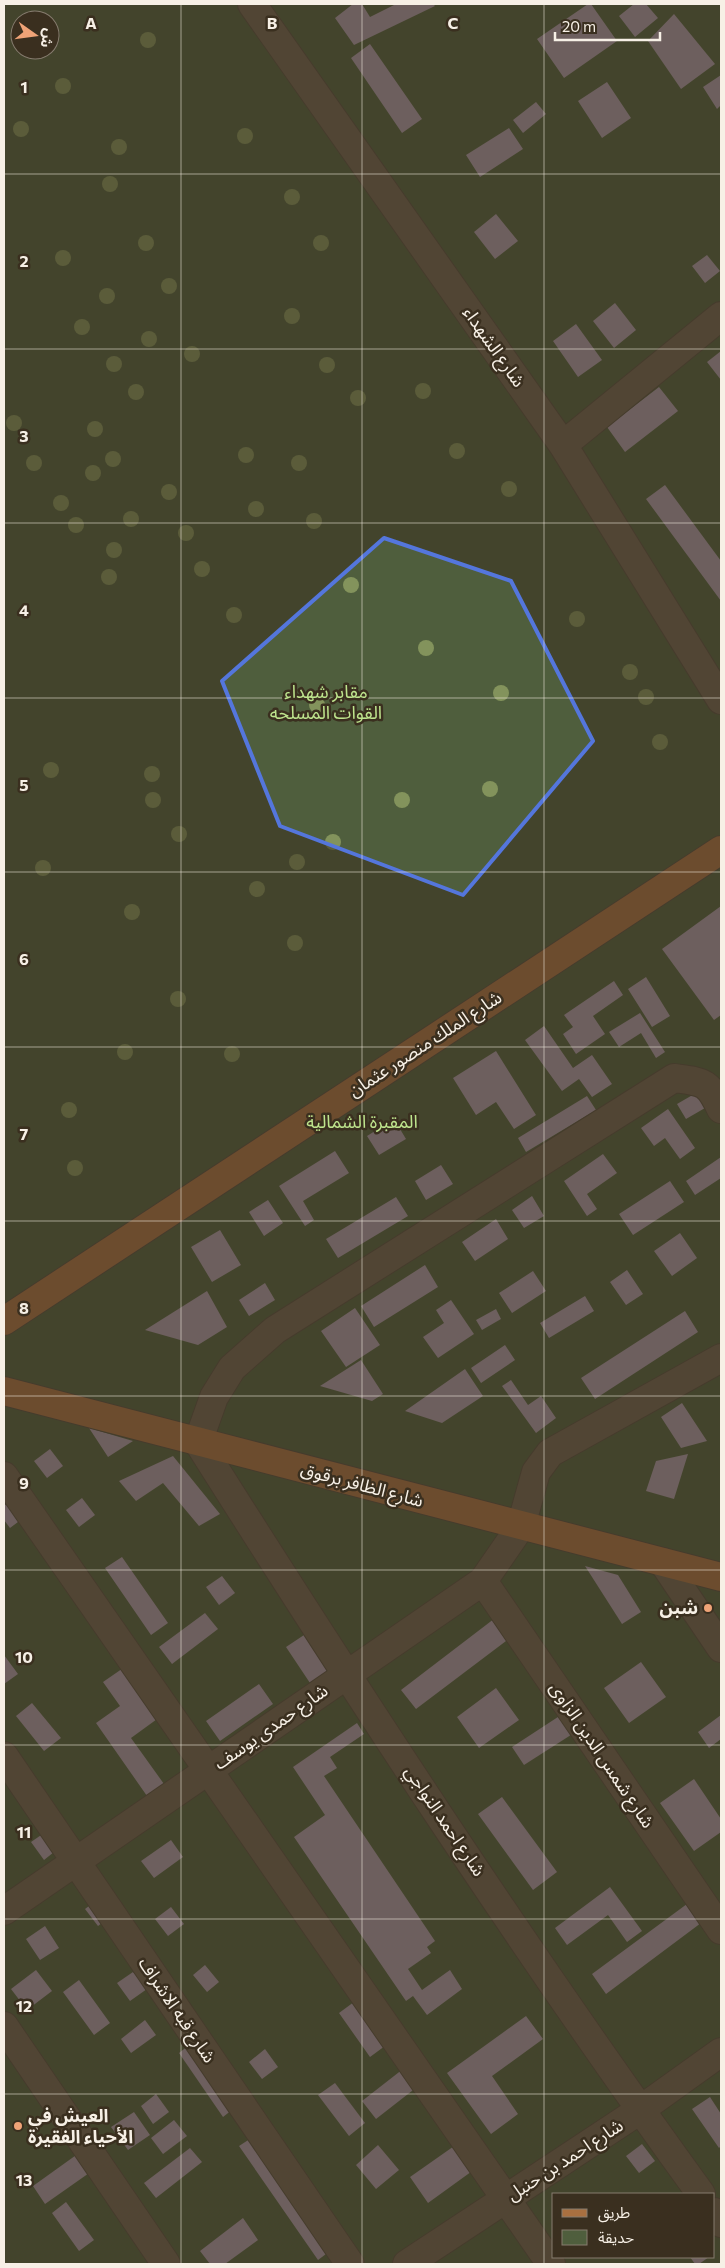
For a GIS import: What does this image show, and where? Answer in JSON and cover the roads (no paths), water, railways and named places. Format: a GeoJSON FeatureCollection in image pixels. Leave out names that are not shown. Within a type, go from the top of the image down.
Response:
{"type":"FeatureCollection","features":[{"type":"Feature","properties":{"kind":"main road","name":"شارع الملك منصور عثمان"},"geometry":{"type":"LineString","coordinates":[[4,1321],[721,850]]}},
{"type":"Feature","properties":{"kind":"main road","name":"شارع الظافر برقوق"},"geometry":{"type":"LineString","coordinates":[[4,1391],[721,1576]]}},
{"type":"Feature","properties":{"kind":"street","name":"شارع الشهداء"},"geometry":{"type":"LineString","coordinates":[[252,4],[563,445],[721,700]]}},
{"type":"Feature","properties":{"kind":"street"},"geometry":{"type":"LineString","coordinates":[[563,445],[721,316]]}},
{"type":"Feature","properties":{"kind":"street"},"geometry":{"type":"LineString","coordinates":[[198,1442],[214,1397],[232,1368],[275,1330],[674,1078],[696,1081],[711,1088],[721,1109]]}},
{"type":"Feature","properties":{"kind":"street"},"geometry":{"type":"LineString","coordinates":[[522,1526],[536,1472],[550,1453],[721,1358]]}},
{"type":"Feature","properties":{"kind":"street","name":"شارع احمد النواجي"},"geometry":{"type":"LineString","coordinates":[[198,1442],[346,1676],[640,2110],[700,2193]]}},
{"type":"Feature","properties":{"kind":"street"},"geometry":{"type":"LineString","coordinates":[[4,1476],[551,2264]]}},
{"type":"Feature","properties":{"kind":"street","name":"شارع حمدى يوسف"},"geometry":{"type":"LineString","coordinates":[[4,1911],[483,1580],[522,1526]]}},
{"type":"Feature","properties":{"kind":"street"},"geometry":{"type":"LineString","coordinates":[[663,1562],[721,1648]]}},
{"type":"Feature","properties":{"kind":"street","name":"شارع شمس الدين الزاوى"},"geometry":{"type":"LineString","coordinates":[[483,1580],[721,1930]]}},
{"type":"Feature","properties":{"kind":"street","name":"شارع قبه الاشراف"},"geometry":{"type":"LineString","coordinates":[[4,1756],[350,2264]]}},
{"type":"Feature","properties":{"kind":"street"},"geometry":{"type":"LineString","coordinates":[[4,2026],[166,2264]]}},
{"type":"Feature","properties":{"kind":"street","name":"شارع احمد بن حنبل"},"geometry":{"type":"LineString","coordinates":[[407,2264],[640,2110],[721,2052]]}},
{"type":"Feature","properties":{"kind":"place","name":"شبن"},"geometry":{"type":"Point","coordinates":[708,1608]}},
{"type":"Feature","properties":{"kind":"place","name":"العيش في الأحياء الفقيرة"},"geometry":{"type":"Point","coordinates":[18,2126]}},
{"type":"Feature","properties":{"kind":"park label","name":"مقابر شهداء القوات المسلحه"},"geometry":{"type":"Point","coordinates":[326,702]}},
{"type":"Feature","properties":{"kind":"park label","name":"المقبرة الشمالية"},"geometry":{"type":"Point","coordinates":[362,1122]}}]}
